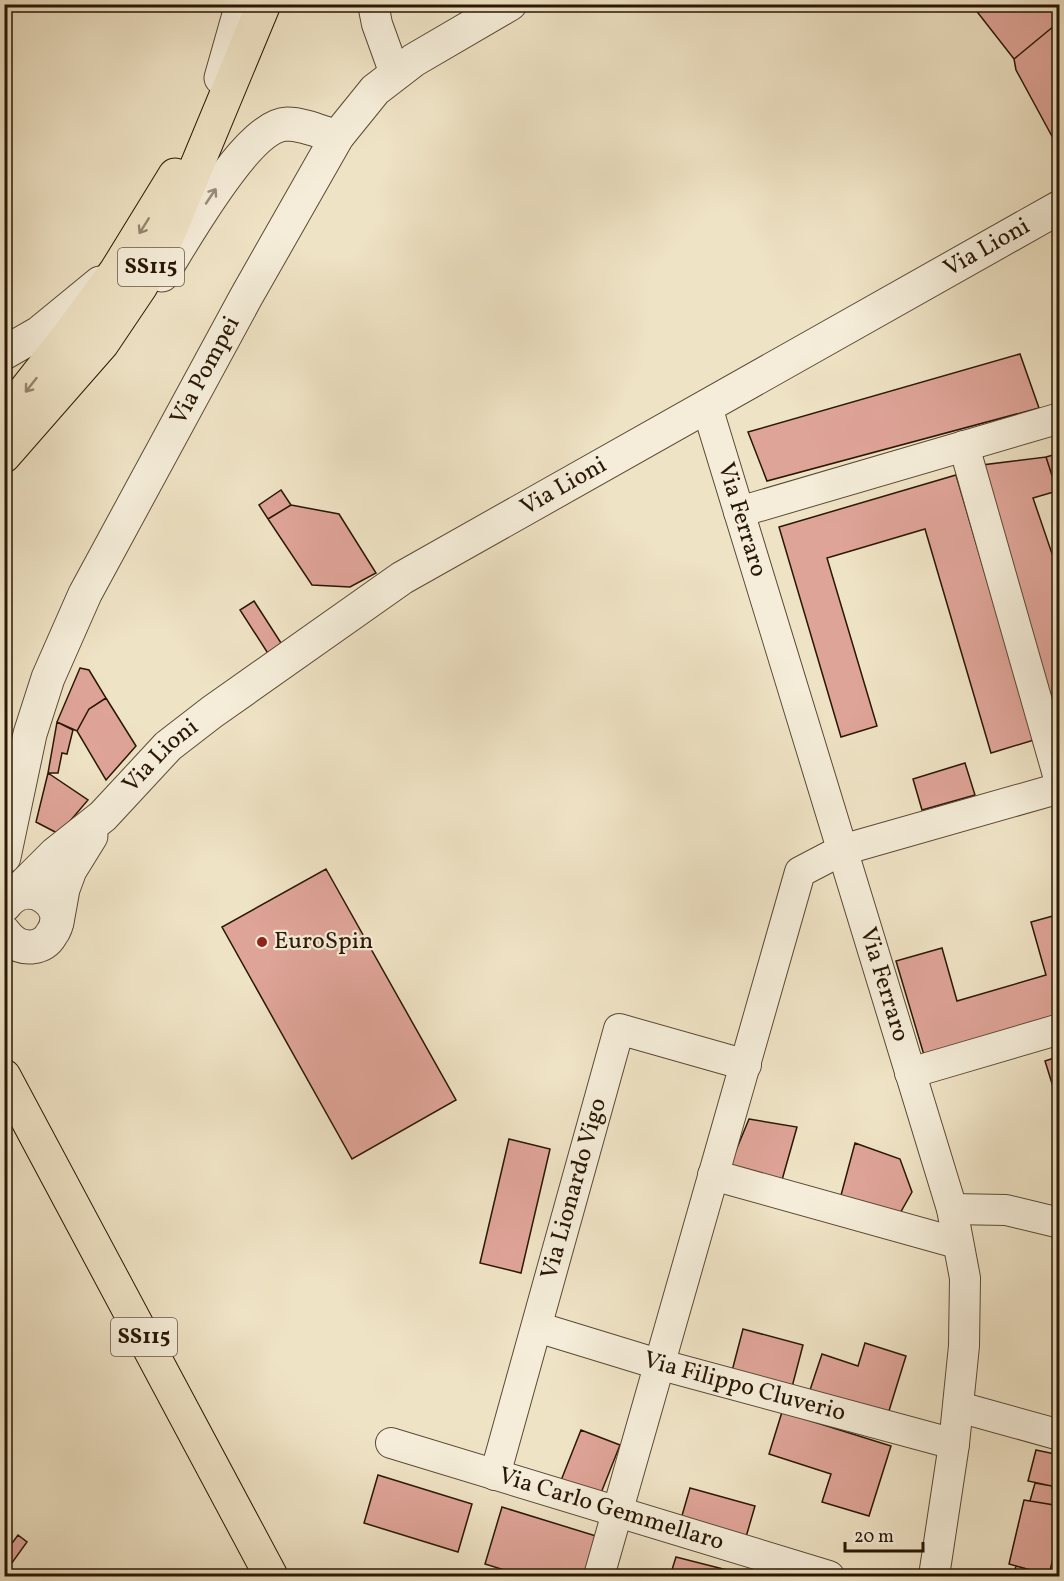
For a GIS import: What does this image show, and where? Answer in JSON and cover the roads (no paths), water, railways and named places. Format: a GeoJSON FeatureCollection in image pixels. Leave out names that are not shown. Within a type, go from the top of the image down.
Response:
{"type":"FeatureCollection","features":[{"type":"Feature","properties":{"kind":"main road","name":"SS115"},"geometry":{"type":"LineString","coordinates":[[4,456],[102,344],[141,286],[168,235],[264,4]]}},
{"type":"Feature","properties":{"kind":"main road","name":"SS115"},"geometry":{"type":"LineString","coordinates":[[4,417],[68,336],[116,270],[172,180],[245,47]]}},
{"type":"Feature","properties":{"kind":"main road","name":"SS115"},"geometry":{"type":"LineString","coordinates":[[9,1081],[271,1576]]}},
{"type":"Feature","properties":{"kind":"street"},"geometry":{"type":"LineString","coordinates":[[216,97],[242,4]]}},
{"type":"Feature","properties":{"kind":"street"},"geometry":{"type":"LineString","coordinates":[[373,4],[377,24],[395,74]]}},
{"type":"Feature","properties":{"kind":"street","name":"Via Pompei"},"geometry":{"type":"LineString","coordinates":[[11,838],[30,734],[48,678],[85,594],[246,297],[337,137],[375,90],[395,74],[414,60],[510,4]]}},
{"type":"Feature","properties":{"kind":"street"},"geometry":{"type":"LineString","coordinates":[[48,406],[115,351],[213,192],[249,149],[271,129],[286,124],[302,126],[337,137]]}},
{"type":"Feature","properties":{"kind":"street","name":"Via Lioni"},"geometry":{"type":"LineString","coordinates":[[103,816],[168,746],[212,712],[402,578],[1059,207]]}},
{"type":"Feature","properties":{"kind":"street"},"geometry":{"type":"LineString","coordinates":[[4,353],[39,333],[116,270]]}},
{"type":"Feature","properties":{"kind":"street","name":"Via Ferraro"},"geometry":{"type":"LineString","coordinates":[[707,407],[952,1209],[965,1278],[964,1346],[959,1407],[934,1576]]}},
{"type":"Feature","properties":{"kind":"street"},"geometry":{"type":"LineString","coordinates":[[739,512],[1059,418]]}},
{"type":"Feature","properties":{"kind":"street"},"geometry":{"type":"LineString","coordinates":[[964,446],[1059,782]]}},
{"type":"Feature","properties":{"kind":"street"},"geometry":{"type":"LineString","coordinates":[[599,1576],[800,872],[842,850],[1059,788]]}},
{"type":"Feature","properties":{"kind":"street"},"geometry":{"type":"LineString","coordinates":[[29,900],[63,889],[70,870],[103,816]]}},
{"type":"Feature","properties":{"kind":"street"},"geometry":{"type":"LineString","coordinates":[[29,900],[55,854],[103,816]]}},
{"type":"Feature","properties":{"kind":"street"},"geometry":{"type":"LineString","coordinates":[[11,838],[36,854],[43,856],[55,854]]}},
{"type":"Feature","properties":{"kind":"street"},"geometry":{"type":"LineString","coordinates":[[6,936],[17,945],[36,946],[50,938],[29,900],[21,863],[11,838]]}},
{"type":"Feature","properties":{"kind":"street","name":"Via Lionardo Vigo"},"geometry":{"type":"LineString","coordinates":[[495,1475],[619,1029],[746,1065]]}},
{"type":"Feature","properties":{"kind":"street"},"geometry":{"type":"LineString","coordinates":[[910,1073],[1059,1029]]}},
{"type":"Feature","properties":{"kind":"street"},"geometry":{"type":"LineString","coordinates":[[713,1175],[957,1243]]}},
{"type":"Feature","properties":{"kind":"street"},"geometry":{"type":"LineString","coordinates":[[952,1209],[1006,1210],[1059,1222]]}},
{"type":"Feature","properties":{"kind":"street","name":"Via Filippo Cluverio"},"geometry":{"type":"LineString","coordinates":[[537,1327],[658,1364],[954,1444]]}},
{"type":"Feature","properties":{"kind":"street"},"geometry":{"type":"LineString","coordinates":[[959,1407],[1059,1434]]}},
{"type":"Feature","properties":{"kind":"street","name":"Via Carlo Gemmellaro"},"geometry":{"type":"LineString","coordinates":[[391,1443],[829,1576]]}},
{"type":"Feature","properties":{"kind":"place","name":"EuroSpin"},"geometry":{"type":"Point","coordinates":[262,942]}}]}
